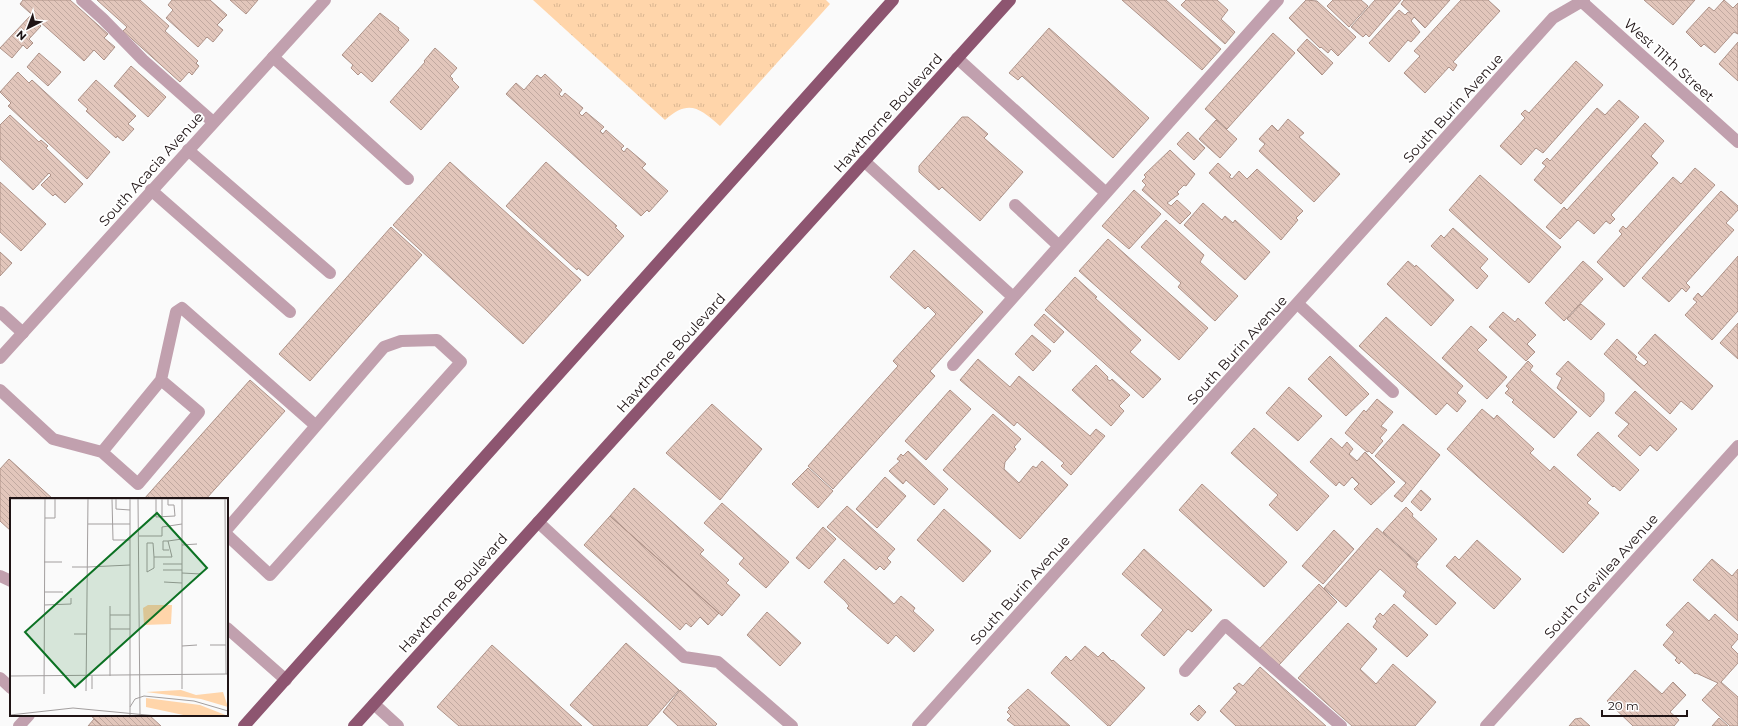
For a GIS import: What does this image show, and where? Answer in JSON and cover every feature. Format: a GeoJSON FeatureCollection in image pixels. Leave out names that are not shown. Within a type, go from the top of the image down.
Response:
{"type":"FeatureCollection","features":[{"type":"Feature","properties":{"kind":"main road"},"geometry":{"type":"LineString","coordinates":[[244,726],[893,0]]}},
{"type":"Feature","properties":{"kind":"main road","name":"Hawthorne Boulevard"},"geometry":{"type":"LineString","coordinates":[[354,726],[1010,0]]}},
{"type":"Feature","properties":{"kind":"street"},"geometry":{"type":"LineString","coordinates":[[82,0],[143,60],[213,122]]}},
{"type":"Feature","properties":{"kind":"street","name":"South Acacia Avenue"},"geometry":{"type":"LineString","coordinates":[[0,358],[324,0]]}},
{"type":"Feature","properties":{"kind":"street"},"geometry":{"type":"LineString","coordinates":[[953,365],[1278,0]]}},
{"type":"Feature","properties":{"kind":"street","name":"West 111th Street"},"geometry":{"type":"LineString","coordinates":[[1581,0],[1738,142]]}},
{"type":"Feature","properties":{"kind":"street","name":"South Burin Avenue"},"geometry":{"type":"LineString","coordinates":[[918,726],[1553,18],[1581,0]]}},
{"type":"Feature","properties":{"kind":"street"},"geometry":{"type":"LineString","coordinates":[[273,57],[408,179]]}},
{"type":"Feature","properties":{"kind":"street"},"geometry":{"type":"LineString","coordinates":[[957,58],[1106,193]]}},
{"type":"Feature","properties":{"kind":"street"},"geometry":{"type":"LineString","coordinates":[[188,150],[330,273]]}},
{"type":"Feature","properties":{"kind":"street"},"geometry":{"type":"LineString","coordinates":[[864,161],[1013,297]]}},
{"type":"Feature","properties":{"kind":"street"},"geometry":{"type":"LineString","coordinates":[[151,190],[290,312]]}},
{"type":"Feature","properties":{"kind":"street"},"geometry":{"type":"LineString","coordinates":[[1016,205],[1059,246]]}},
{"type":"Feature","properties":{"kind":"street"},"geometry":{"type":"LineString","coordinates":[[1298,304],[1393,392]]}},
{"type":"Feature","properties":{"kind":"street"},"geometry":{"type":"LineString","coordinates":[[102,452],[161,380],[176,312],[182,308],[315,425]]}},
{"type":"Feature","properties":{"kind":"street"},"geometry":{"type":"LineString","coordinates":[[0,312],[23,333]]}},
{"type":"Feature","properties":{"kind":"street"},"geometry":{"type":"LineString","coordinates":[[228,528],[315,425],[384,347],[400,341],[437,340],[461,362],[270,575],[228,536]]}},
{"type":"Feature","properties":{"kind":"street"},"geometry":{"type":"LineString","coordinates":[[0,390],[53,439],[102,452],[138,484],[199,412],[161,380]]}},
{"type":"Feature","properties":{"kind":"street","name":"South Grevillea Avenue"},"geometry":{"type":"LineString","coordinates":[[1486,726],[1738,446]]}},
{"type":"Feature","properties":{"kind":"street"},"geometry":{"type":"LineString","coordinates":[[538,522],[684,657],[718,662],[792,726]]}},
{"type":"Feature","properties":{"kind":"street"},"geometry":{"type":"LineString","coordinates":[[0,576],[10,581]]}},
{"type":"Feature","properties":{"kind":"street"},"geometry":{"type":"LineString","coordinates":[[1185,671],[1225,625],[1340,726]]}},
{"type":"Feature","properties":{"kind":"street"},"geometry":{"type":"LineString","coordinates":[[228,629],[286,680]]}},
{"type":"Feature","properties":{"kind":"street"},"geometry":{"type":"LineString","coordinates":[[0,678],[10,687]]}},
{"type":"Feature","properties":{"kind":"street"},"geometry":{"type":"LineString","coordinates":[[374,704],[398,726]]}},
{"type":"Feature","properties":{"kind":"street"},"geometry":{"type":"LineString","coordinates":[[19,726],[28,716]]}},
{"type":"Feature","properties":{"kind":"green space"},"geometry":{"type":"Polygon","coordinates":[[[533,0],[826,0],[830,4],[720,126],[694,108],[687,108],[673,113],[665,120],[533,0]]]}},
{"type":"Feature","properties":{"kind":"building"},"geometry":{"type":"Polygon","coordinates":[[[23,0],[70,0],[108,34],[104,38],[115,47],[104,60],[94,50],[84,61],[20,4],[23,0]]]}},
{"type":"Feature","properties":{"kind":"building"},"geometry":{"type":"Polygon","coordinates":[[[97,0],[140,0],[169,26],[165,31],[198,61],[196,63],[199,66],[192,75],[189,72],[180,82],[123,31],[127,27],[97,0]]]}},
{"type":"Feature","properties":{"kind":"building"},"geometry":{"type":"Polygon","coordinates":[[[172,0],[210,0],[227,15],[217,25],[223,30],[213,42],[207,37],[198,47],[166,18],[173,10],[168,5],[172,0]]]}},
{"type":"Feature","properties":{"kind":"building"},"geometry":{"type":"Polygon","coordinates":[[[230,0],[258,0],[246,14],[230,0]]]}},
{"type":"Feature","properties":{"kind":"building"},"geometry":{"type":"Polygon","coordinates":[[[1122,0],[1166,0],[1221,49],[1202,70],[1122,0]]]}},
{"type":"Feature","properties":{"kind":"building"},"geometry":{"type":"Polygon","coordinates":[[[1186,0],[1217,0],[1228,10],[1221,19],[1235,32],[1225,44],[1181,5],[1186,0]]]}},
{"type":"Feature","properties":{"kind":"building"},"geometry":{"type":"Polygon","coordinates":[[[1306,0],[1317,1],[1356,37],[1338,56],[1331,49],[1328,53],[1321,47],[1320,48],[1289,18],[1306,0]]]}},
{"type":"Feature","properties":{"kind":"building"},"geometry":{"type":"Polygon","coordinates":[[[1333,0],[1361,0],[1368,6],[1349,27],[1327,6],[1333,0]]]}},
{"type":"Feature","properties":{"kind":"building"},"geometry":{"type":"Polygon","coordinates":[[[1375,0],[1401,0],[1369,37],[1366,34],[1363,37],[1351,27],[1375,0]]]}},
{"type":"Feature","properties":{"kind":"building"},"geometry":{"type":"Polygon","coordinates":[[[1404,0],[1450,0],[1425,28],[1414,17],[1411,21],[1420,32],[1411,42],[1408,40],[1389,62],[1369,43],[1399,10],[1405,15],[1408,12],[1412,14],[1401,4],[1404,0]]]}},
{"type":"Feature","properties":{"kind":"building"},"geometry":{"type":"Polygon","coordinates":[[[1461,0],[1488,0],[1500,11],[1453,62],[1457,65],[1453,71],[1449,67],[1425,93],[1404,73],[1420,56],[1414,51],[1461,0]]]}},
{"type":"Feature","properties":{"kind":"building"},"geometry":{"type":"Polygon","coordinates":[[[1644,0],[1695,0],[1673,25],[1644,0]]]}},
{"type":"Feature","properties":{"kind":"building"},"geometry":{"type":"Polygon","coordinates":[[[1724,0],[1733,8],[1738,3],[1738,34],[1734,32],[1715,53],[1704,44],[1701,47],[1686,32],[1709,7],[1714,11],[1724,0]]]}},
{"type":"Feature","properties":{"kind":"building"},"geometry":{"type":"Polygon","coordinates":[[[380,13],[399,28],[398,30],[409,40],[372,82],[361,72],[358,75],[351,68],[353,65],[342,55],[380,13]]]}},
{"type":"Feature","properties":{"kind":"building"},"geometry":{"type":"Polygon","coordinates":[[[30,16],[41,26],[29,39],[33,43],[27,49],[23,45],[12,58],[0,48],[30,16]]]}},
{"type":"Feature","properties":{"kind":"building"},"geometry":{"type":"Polygon","coordinates":[[[1049,28],[1149,118],[1113,158],[1022,76],[1018,80],[1009,73],[1049,28]]]}},
{"type":"Feature","properties":{"kind":"building"},"geometry":{"type":"Polygon","coordinates":[[[1273,33],[1295,53],[1227,129],[1205,109],[1273,33]]]}},
{"type":"Feature","properties":{"kind":"building"},"geometry":{"type":"Polygon","coordinates":[[[1307,39],[1333,63],[1322,75],[1297,50],[1307,39]]]}},
{"type":"Feature","properties":{"kind":"building"},"geometry":{"type":"Polygon","coordinates":[[[1738,42],[1738,81],[1719,64],[1738,42]]]}},
{"type":"Feature","properties":{"kind":"building"},"geometry":{"type":"Polygon","coordinates":[[[435,48],[457,68],[450,76],[459,87],[421,130],[390,102],[425,62],[424,61],[435,48]]]}},
{"type":"Feature","properties":{"kind":"building"},"geometry":{"type":"Polygon","coordinates":[[[39,53],[61,72],[48,86],[27,67],[39,53]]]}},
{"type":"Feature","properties":{"kind":"building"},"geometry":{"type":"Polygon","coordinates":[[[1576,61],[1603,85],[1543,153],[1536,148],[1521,165],[1500,146],[1525,118],[1521,114],[1525,110],[1529,113],[1576,61]]]}},
{"type":"Feature","properties":{"kind":"building"},"geometry":{"type":"Polygon","coordinates":[[[131,66],[166,97],[148,117],[114,86],[131,66]]]}},
{"type":"Feature","properties":{"kind":"building"},"geometry":{"type":"Polygon","coordinates":[[[18,72],[29,83],[32,80],[110,152],[87,179],[8,106],[11,103],[0,92],[18,72]]]}},
{"type":"Feature","properties":{"kind":"building"},"geometry":{"type":"Polygon","coordinates":[[[545,74],[562,90],[559,94],[562,97],[565,93],[583,108],[579,113],[582,116],[586,112],[604,127],[600,131],[603,134],[606,130],[624,146],[621,149],[624,152],[627,148],[646,164],[642,168],[668,191],[649,212],[647,210],[641,216],[506,94],[516,83],[524,90],[537,75],[541,78],[545,74]]]}},
{"type":"Feature","properties":{"kind":"building"},"geometry":{"type":"Polygon","coordinates":[[[96,80],[136,116],[128,124],[134,129],[123,141],[117,136],[116,138],[86,111],[88,109],[78,100],[96,80]]]}},
{"type":"Feature","properties":{"kind":"building"},"geometry":{"type":"Polygon","coordinates":[[[1619,100],[1639,117],[1561,204],[1534,180],[1546,166],[1542,163],[1547,158],[1550,161],[1597,108],[1605,115],[1619,100]]]}},
{"type":"Feature","properties":{"kind":"building"},"geometry":{"type":"Polygon","coordinates":[[[10,115],[39,142],[41,140],[48,146],[46,148],[83,184],[65,203],[55,194],[53,196],[41,185],[51,175],[49,173],[33,190],[0,159],[0,125],[10,115]]]}},
{"type":"Feature","properties":{"kind":"building"},"geometry":{"type":"Polygon","coordinates":[[[962,117],[968,117],[988,134],[984,138],[1023,172],[980,221],[942,187],[939,190],[919,172],[919,166],[962,117]]]}},
{"type":"Feature","properties":{"kind":"building"},"geometry":{"type":"Polygon","coordinates":[[[1288,119],[1304,133],[1299,137],[1340,174],[1314,202],[1259,151],[1265,144],[1259,139],[1272,125],[1278,131],[1288,119]]]}},
{"type":"Feature","properties":{"kind":"building"},"geometry":{"type":"Polygon","coordinates":[[[1216,120],[1237,139],[1220,158],[1199,139],[1216,120]]]}},
{"type":"Feature","properties":{"kind":"building"},"geometry":{"type":"Polygon","coordinates":[[[1645,123],[1664,141],[1651,156],[1658,163],[1611,215],[1615,219],[1610,224],[1606,221],[1594,234],[1578,220],[1560,239],[1546,227],[1564,207],[1567,210],[1645,123]]]}},
{"type":"Feature","properties":{"kind":"building"},"geometry":{"type":"Polygon","coordinates":[[[1188,132],[1205,148],[1194,160],[1177,144],[1188,132]]]}},
{"type":"Feature","properties":{"kind":"building"},"geometry":{"type":"Polygon","coordinates":[[[1170,150],[1195,174],[1186,186],[1184,185],[1177,192],[1179,194],[1167,203],[1171,206],[1177,200],[1191,213],[1180,224],[1142,190],[1146,185],[1142,181],[1146,177],[1144,175],[1170,150]]]}},
{"type":"Feature","properties":{"kind":"building"},"geometry":{"type":"Polygon","coordinates":[[[450,162],[581,280],[523,344],[393,225],[450,162]]]}},
{"type":"Feature","properties":{"kind":"building"},"geometry":{"type":"Polygon","coordinates":[[[546,162],[617,226],[615,227],[624,236],[588,276],[578,268],[577,270],[506,206],[546,162]]]}},
{"type":"Feature","properties":{"kind":"building"},"geometry":{"type":"Polygon","coordinates":[[[1218,163],[1231,175],[1229,177],[1232,179],[1239,171],[1247,179],[1257,169],[1303,211],[1296,218],[1298,220],[1281,240],[1209,173],[1218,163]]]}},
{"type":"Feature","properties":{"kind":"building"},"geometry":{"type":"Polygon","coordinates":[[[1695,168],[1715,185],[1624,287],[1597,262],[1622,234],[1619,231],[1623,226],[1626,229],[1673,177],[1681,184],[1695,168]]]}},
{"type":"Feature","properties":{"kind":"building"},"geometry":{"type":"Polygon","coordinates":[[[1480,175],[1561,247],[1529,283],[1449,210],[1480,175]]]}},
{"type":"Feature","properties":{"kind":"building"},"geometry":{"type":"Polygon","coordinates":[[[0,182],[46,224],[21,251],[0,232],[0,182]]]}},
{"type":"Feature","properties":{"kind":"building"},"geometry":{"type":"Polygon","coordinates":[[[1134,190],[1161,214],[1129,249],[1102,226],[1134,190]]]}},
{"type":"Feature","properties":{"kind":"building"},"geometry":{"type":"Polygon","coordinates":[[[1721,191],[1738,206],[1738,210],[1726,223],[1734,230],[1686,283],[1690,287],[1686,292],[1682,288],[1669,302],[1642,278],[1721,191]]]}},
{"type":"Feature","properties":{"kind":"building"},"geometry":{"type":"Polygon","coordinates":[[[1203,203],[1222,220],[1225,216],[1233,223],[1235,220],[1270,252],[1245,280],[1184,225],[1203,203]]]}},
{"type":"Feature","properties":{"kind":"building"},"geometry":{"type":"Polygon","coordinates":[[[1166,220],[1204,255],[1200,262],[1238,296],[1215,321],[1178,287],[1181,283],[1141,247],[1166,220]]]}},
{"type":"Feature","properties":{"kind":"building"},"geometry":{"type":"Polygon","coordinates":[[[391,227],[422,255],[310,381],[279,354],[391,227]]]}},
{"type":"Feature","properties":{"kind":"building"},"geometry":{"type":"Polygon","coordinates":[[[1453,228],[1488,259],[1480,268],[1488,276],[1477,289],[1431,246],[1441,235],[1444,238],[1453,228]]]}},
{"type":"Feature","properties":{"kind":"building"},"geometry":{"type":"Polygon","coordinates":[[[1108,239],[1208,328],[1179,360],[1079,271],[1108,239]]]}},
{"type":"Feature","properties":{"kind":"building"},"geometry":{"type":"Polygon","coordinates":[[[914,250],[983,312],[930,371],[935,376],[833,489],[808,466],[898,366],[893,361],[936,314],[928,306],[925,309],[890,277],[914,250]]]}},
{"type":"Feature","properties":{"kind":"building"},"geometry":{"type":"Polygon","coordinates":[[[0,252],[12,263],[0,276],[0,252]]]}},
{"type":"Feature","properties":{"kind":"building"},"geometry":{"type":"Polygon","coordinates":[[[1738,256],[1738,311],[1712,340],[1685,315],[1697,302],[1693,299],[1698,293],[1702,297],[1738,256]]]}},
{"type":"Feature","properties":{"kind":"building"},"geometry":{"type":"Polygon","coordinates":[[[1408,261],[1415,267],[1416,265],[1454,300],[1431,326],[1387,284],[1408,261]]]}},
{"type":"Feature","properties":{"kind":"building"},"geometry":{"type":"Polygon","coordinates":[[[1583,261],[1603,279],[1564,321],[1545,303],[1583,261]]]}},
{"type":"Feature","properties":{"kind":"building"},"geometry":{"type":"Polygon","coordinates":[[[1075,277],[1097,297],[1095,298],[1141,340],[1130,352],[1161,379],[1143,398],[1045,310],[1075,277]]]}},
{"type":"Feature","properties":{"kind":"building"},"geometry":{"type":"Polygon","coordinates":[[[1581,304],[1605,324],[1591,340],[1567,319],[1581,304]]]}},
{"type":"Feature","properties":{"kind":"building"},"geometry":{"type":"Polygon","coordinates":[[[1503,312],[1515,322],[1518,318],[1536,335],[1527,344],[1535,352],[1526,361],[1489,327],[1503,312]]]}},
{"type":"Feature","properties":{"kind":"building"},"geometry":{"type":"Polygon","coordinates":[[[1044,314],[1064,332],[1054,343],[1034,325],[1044,314]]]}},
{"type":"Feature","properties":{"kind":"building"},"geometry":{"type":"Polygon","coordinates":[[[1386,317],[1463,386],[1457,393],[1466,401],[1457,412],[1447,403],[1436,415],[1359,346],[1386,317]]]}},
{"type":"Feature","properties":{"kind":"building"},"geometry":{"type":"Polygon","coordinates":[[[1738,323],[1738,359],[1720,343],[1738,323]]]}},
{"type":"Feature","properties":{"kind":"building"},"geometry":{"type":"Polygon","coordinates":[[[1471,326],[1487,340],[1477,350],[1507,377],[1487,399],[1442,358],[1471,326]]]}},
{"type":"Feature","properties":{"kind":"building"},"geometry":{"type":"Polygon","coordinates":[[[1655,334],[1713,386],[1692,410],[1681,401],[1670,414],[1604,354],[1617,339],[1637,357],[1635,359],[1644,366],[1648,362],[1638,353],[1655,334]]]}},
{"type":"Feature","properties":{"kind":"building"},"geometry":{"type":"Polygon","coordinates":[[[1032,335],[1051,351],[1033,371],[1015,354],[1032,335]]]}},
{"type":"Feature","properties":{"kind":"building"},"geometry":{"type":"Polygon","coordinates":[[[1330,356],[1369,394],[1346,416],[1308,379],[1330,356]]]}},
{"type":"Feature","properties":{"kind":"building"},"geometry":{"type":"Polygon","coordinates":[[[978,359],[1010,387],[1019,376],[1090,436],[1096,429],[1105,436],[1071,475],[1061,466],[1064,463],[1017,422],[1014,426],[960,380],[978,359]]]}},
{"type":"Feature","properties":{"kind":"building"},"geometry":{"type":"Polygon","coordinates":[[[1528,361],[1533,366],[1530,370],[1577,412],[1554,438],[1512,402],[1514,400],[1505,393],[1509,389],[1506,386],[1528,361]]]}},
{"type":"Feature","properties":{"kind":"building"},"geometry":{"type":"Polygon","coordinates":[[[1568,361],[1604,393],[1604,401],[1590,417],[1557,388],[1562,378],[1556,374],[1568,361]]]}},
{"type":"Feature","properties":{"kind":"building"},"geometry":{"type":"Polygon","coordinates":[[[1096,365],[1108,377],[1107,379],[1110,381],[1112,379],[1130,395],[1119,406],[1124,411],[1111,426],[1072,390],[1096,365]]]}},
{"type":"Feature","properties":{"kind":"building"},"geometry":{"type":"Polygon","coordinates":[[[250,380],[285,411],[207,498],[145,498],[250,380]]]}},
{"type":"Feature","properties":{"kind":"building"},"geometry":{"type":"Polygon","coordinates":[[[1289,387],[1322,416],[1298,441],[1266,413],[1289,387]]]}},
{"type":"Feature","properties":{"kind":"building"},"geometry":{"type":"Polygon","coordinates":[[[950,390],[971,409],[926,460],[905,441],[950,390]]]}},
{"type":"Feature","properties":{"kind":"building"},"geometry":{"type":"Polygon","coordinates":[[[1635,391],[1677,429],[1657,451],[1650,445],[1640,456],[1618,436],[1629,424],[1615,413],[1635,391]]]}},
{"type":"Feature","properties":{"kind":"building"},"geometry":{"type":"Polygon","coordinates":[[[1377,399],[1393,412],[1381,426],[1387,430],[1380,438],[1383,441],[1372,454],[1369,451],[1367,452],[1345,433],[1364,410],[1366,412],[1377,399]]]}},
{"type":"Feature","properties":{"kind":"building"},"geometry":{"type":"Polygon","coordinates":[[[712,404],[762,449],[720,500],[666,453],[712,404]]]}},
{"type":"Feature","properties":{"kind":"building"},"geometry":{"type":"Polygon","coordinates":[[[1482,409],[1494,419],[1497,415],[1534,449],[1530,453],[1550,471],[1554,466],[1591,499],[1587,503],[1599,513],[1563,553],[1447,449],[1482,409]]]}},
{"type":"Feature","properties":{"kind":"building"},"geometry":{"type":"Polygon","coordinates":[[[993,414],[1021,439],[1014,447],[1016,449],[1005,462],[1004,469],[1019,483],[1033,466],[1036,468],[1042,461],[1068,485],[1020,539],[943,470],[993,414]]]}},
{"type":"Feature","properties":{"kind":"building"},"geometry":{"type":"Polygon","coordinates":[[[1403,424],[1440,455],[1402,502],[1394,496],[1406,483],[1375,456],[1403,424]]]}},
{"type":"Feature","properties":{"kind":"building"},"geometry":{"type":"Polygon","coordinates":[[[1254,428],[1329,496],[1297,531],[1269,505],[1278,495],[1231,453],[1254,428]]]}},
{"type":"Feature","properties":{"kind":"building"},"geometry":{"type":"Polygon","coordinates":[[[1598,432],[1639,470],[1620,491],[1614,486],[1613,487],[1577,455],[1598,432]]]}},
{"type":"Feature","properties":{"kind":"building"},"geometry":{"type":"Polygon","coordinates":[[[1331,438],[1342,448],[1347,442],[1353,449],[1349,454],[1357,461],[1365,452],[1395,482],[1371,505],[1354,489],[1359,484],[1352,477],[1344,486],[1339,482],[1336,486],[1310,462],[1331,438]]]}},
{"type":"Feature","properties":{"kind":"building"},"geometry":{"type":"Polygon","coordinates":[[[908,451],[948,489],[934,505],[906,480],[903,484],[889,471],[900,461],[897,459],[901,454],[903,456],[908,451]]]}},
{"type":"Feature","properties":{"kind":"building"},"geometry":{"type":"Polygon","coordinates":[[[9,459],[52,498],[10,498],[10,530],[0,521],[0,469],[9,459]]]}},
{"type":"Feature","properties":{"kind":"building"},"geometry":{"type":"Polygon","coordinates":[[[808,468],[833,491],[818,508],[792,484],[808,468]]]}},
{"type":"Feature","properties":{"kind":"building"},"geometry":{"type":"Polygon","coordinates":[[[885,477],[906,496],[877,528],[856,509],[885,477]]]}},
{"type":"Feature","properties":{"kind":"building"},"geometry":{"type":"Polygon","coordinates":[[[1202,484],[1287,562],[1264,587],[1179,510],[1202,484]]]}},
{"type":"Feature","properties":{"kind":"building"},"geometry":{"type":"Polygon","coordinates":[[[634,488],[704,550],[700,554],[729,580],[726,583],[740,595],[722,616],[610,516],[634,488]]]}},
{"type":"Feature","properties":{"kind":"building"},"geometry":{"type":"Polygon","coordinates":[[[1421,490],[1431,499],[1421,511],[1411,502],[1421,490]]]}},
{"type":"Feature","properties":{"kind":"building"},"geometry":{"type":"Polygon","coordinates":[[[722,503],[789,562],[766,588],[739,564],[744,558],[704,523],[722,503]]]}},
{"type":"Feature","properties":{"kind":"building"},"geometry":{"type":"Polygon","coordinates":[[[847,506],[895,549],[887,558],[891,562],[884,570],[880,566],[876,570],[827,527],[847,506]]]}},
{"type":"Feature","properties":{"kind":"building"},"geometry":{"type":"Polygon","coordinates":[[[1406,507],[1413,514],[1412,516],[1437,539],[1417,562],[1383,532],[1406,507]]]}},
{"type":"Feature","properties":{"kind":"building"},"geometry":{"type":"Polygon","coordinates":[[[944,509],[991,551],[963,582],[917,540],[944,509]]]}},
{"type":"Feature","properties":{"kind":"building"},"geometry":{"type":"Polygon","coordinates":[[[610,516],[719,613],[708,625],[700,617],[691,627],[686,623],[680,630],[584,545],[610,516]]]}},
{"type":"Feature","properties":{"kind":"building"},"geometry":{"type":"Polygon","coordinates":[[[823,527],[836,539],[809,569],[796,558],[823,527]]]}},
{"type":"Feature","properties":{"kind":"building"},"geometry":{"type":"Polygon","coordinates":[[[1377,528],[1418,564],[1416,567],[1456,603],[1436,625],[1403,596],[1406,592],[1380,569],[1346,607],[1324,588],[1377,528]]]}},
{"type":"Feature","properties":{"kind":"building"},"geometry":{"type":"Polygon","coordinates":[[[1334,530],[1354,549],[1323,584],[1302,566],[1334,530]]]}},
{"type":"Feature","properties":{"kind":"building"},"geometry":{"type":"Polygon","coordinates":[[[1477,540],[1521,579],[1494,609],[1446,566],[1455,556],[1459,560],[1477,540]]]}},
{"type":"Feature","properties":{"kind":"building"},"geometry":{"type":"Polygon","coordinates":[[[1144,549],[1212,610],[1192,632],[1188,629],[1164,656],[1141,635],[1163,610],[1122,574],[1144,549]]]}},
{"type":"Feature","properties":{"kind":"building"},"geometry":{"type":"Polygon","coordinates":[[[844,559],[894,604],[901,596],[915,608],[913,611],[934,630],[914,652],[896,635],[888,644],[847,608],[849,606],[845,601],[824,582],[844,559]]]}},
{"type":"Feature","properties":{"kind":"building"},"geometry":{"type":"Polygon","coordinates":[[[1712,559],[1732,576],[1738,569],[1738,621],[1693,580],[1712,559]]]}},
{"type":"Feature","properties":{"kind":"building"},"geometry":{"type":"Polygon","coordinates":[[[1319,584],[1337,602],[1279,665],[1260,648],[1319,584]]]}},
{"type":"Feature","properties":{"kind":"building"},"geometry":{"type":"Polygon","coordinates":[[[1688,602],[1709,621],[1715,614],[1738,635],[1738,639],[1731,647],[1738,654],[1738,663],[1721,682],[1738,697],[1738,726],[1730,726],[1702,700],[1718,683],[1696,673],[1695,674],[1681,661],[1679,664],[1675,660],[1677,658],[1663,645],[1674,632],[1666,625],[1688,602]]]}},
{"type":"Feature","properties":{"kind":"building"},"geometry":{"type":"Polygon","coordinates":[[[1394,604],[1428,635],[1407,657],[1373,627],[1377,621],[1375,619],[1380,613],[1383,616],[1394,604]]]}},
{"type":"Feature","properties":{"kind":"building"},"geometry":{"type":"Polygon","coordinates":[[[767,612],[801,643],[780,666],[747,635],[767,612]]]}},
{"type":"Feature","properties":{"kind":"building"},"geometry":{"type":"Polygon","coordinates":[[[1348,623],[1377,649],[1360,669],[1376,684],[1393,664],[1436,702],[1415,726],[1352,726],[1298,678],[1348,623]]]}},
{"type":"Feature","properties":{"kind":"building"},"geometry":{"type":"Polygon","coordinates":[[[626,643],[679,690],[647,726],[594,726],[570,705],[626,643]]]}},
{"type":"Feature","properties":{"kind":"building"},"geometry":{"type":"Polygon","coordinates":[[[492,645],[582,726],[459,726],[437,707],[492,645]]]}},
{"type":"Feature","properties":{"kind":"building"},"geometry":{"type":"Polygon","coordinates":[[[1085,646],[1098,657],[1103,652],[1145,688],[1110,726],[1108,726],[1051,673],[1066,656],[1071,661],[1085,646]]]}},
{"type":"Feature","properties":{"kind":"building"},"geometry":{"type":"Polygon","coordinates":[[[1260,667],[1326,726],[1236,726],[1220,711],[1237,692],[1233,688],[1239,683],[1243,686],[1260,667]]]}},
{"type":"Feature","properties":{"kind":"building"},"geometry":{"type":"Polygon","coordinates":[[[1635,670],[1662,694],[1673,682],[1686,695],[1670,712],[1679,720],[1674,726],[1633,726],[1607,701],[1635,670]]]}},
{"type":"Feature","properties":{"kind":"building"},"geometry":{"type":"Polygon","coordinates":[[[1028,689],[1070,726],[1015,726],[1007,720],[1011,716],[1007,712],[1010,709],[1008,708],[1028,689]]]}},
{"type":"Feature","properties":{"kind":"building"},"geometry":{"type":"Polygon","coordinates":[[[680,690],[717,724],[715,726],[678,726],[663,712],[680,690]]]}},
{"type":"Feature","properties":{"kind":"building"},"geometry":{"type":"Polygon","coordinates":[[[1199,705],[1206,712],[1198,721],[1190,714],[1199,705]]]}},
{"type":"Feature","properties":{"kind":"building"},"geometry":{"type":"Polygon","coordinates":[[[91,716],[150,716],[161,726],[102,726],[91,716]]]}},
{"type":"Feature","properties":{"kind":"building"},"geometry":{"type":"Polygon","coordinates":[[[1581,718],[1590,726],[1569,726],[1575,719],[1581,718]]]}},
{"type":"Feature","properties":{"kind":"building"},"geometry":{"type":"Polygon","coordinates":[[[1719,718],[1728,726],[1712,726],[1719,718]]]}},
{"type":"Feature","properties":{"kind":"building"},"geometry":{"type":"Polygon","coordinates":[[[94,719],[102,726],[88,726],[94,719]]]}}]}
